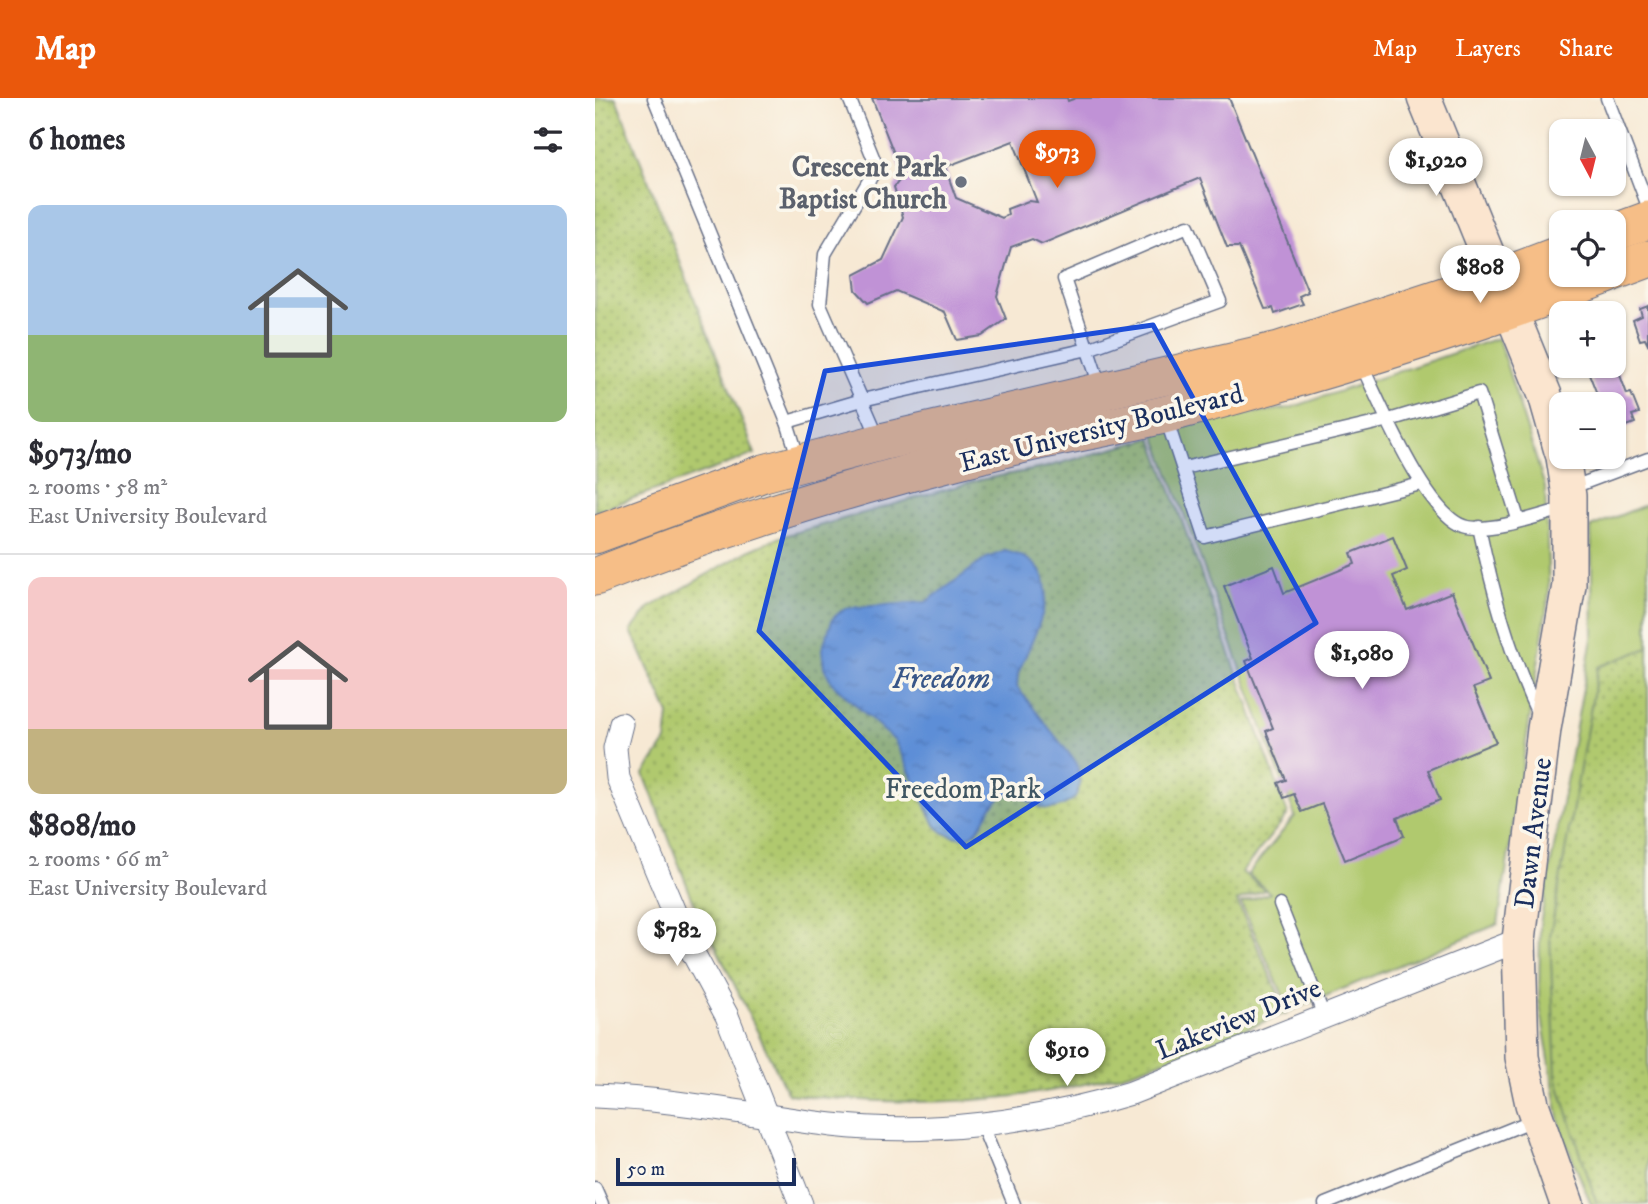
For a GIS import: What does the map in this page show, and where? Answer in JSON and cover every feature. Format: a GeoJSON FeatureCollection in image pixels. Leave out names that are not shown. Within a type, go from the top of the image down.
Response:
{"type":"FeatureCollection","features":[{"type":"Feature","properties":{"kind":"main road"},"geometry":{"type":"LineString","coordinates":[[1626,228],[1648,220]]}},
{"type":"Feature","properties":{"kind":"main road","name":"East University Boulevard"},"geometry":{"type":"LineString","coordinates":[[595,577],[651,554],[756,520],[886,461],[1102,391],[1279,350],[1499,278],[1549,259]]}},
{"type":"Feature","properties":{"kind":"main road"},"geometry":{"type":"LineString","coordinates":[[1626,267],[1648,259]]}},
{"type":"Feature","properties":{"kind":"main road","name":"East University Boulevard"},"geometry":{"type":"LineString","coordinates":[[595,535],[764,473],[800,464],[886,461],[1010,448],[1165,414],[1359,361],[1512,312],[1576,287]]}},
{"type":"Feature","properties":{"kind":"street"},"geometry":{"type":"LineString","coordinates":[[1424,98],[1499,278],[1549,409]]}},
{"type":"Feature","properties":{"kind":"street","name":"Dawn Avenue"},"geometry":{"type":"LineString","coordinates":[[1564,469],[1568,499],[1569,585],[1544,729],[1519,940],[1522,1057],[1537,1119],[1567,1204]]}},
{"type":"Feature","properties":{"kind":"street"},"geometry":{"type":"LineString","coordinates":[[621,724],[615,748],[618,778],[685,938],[727,1016],[801,1204]]}},
{"type":"Feature","properties":{"kind":"street","name":"Lakeview Drive"},"geometry":{"type":"LineString","coordinates":[[595,1096],[646,1098],[834,1125],[894,1128],[981,1123],[1087,1106],[1131,1093],[1519,940]]}},
{"type":"Feature","properties":{"kind":"lane"},"geometry":{"type":"LineString","coordinates":[[654,98],[787,422],[800,464]]}},
{"type":"Feature","properties":{"kind":"lane"},"geometry":{"type":"LineString","coordinates":[[849,98],[877,167],[825,254],[820,304],[886,461]]}},
{"type":"Feature","properties":{"kind":"lane"},"geometry":{"type":"LineString","coordinates":[[1607,98],[1648,206]]}},
{"type":"Feature","properties":{"kind":"lane"},"geometry":{"type":"LineString","coordinates":[[787,422],[862,400],[1087,349],[1220,300],[1188,226],[1064,279],[1087,349],[1102,391]]}},
{"type":"Feature","properties":{"kind":"lane"},"geometry":{"type":"LineString","coordinates":[[1359,361],[1421,484],[1442,510],[1465,527],[1518,519],[1568,499],[1648,459]]}},
{"type":"Feature","properties":{"kind":"lane"},"geometry":{"type":"LineString","coordinates":[[1184,468],[1389,420],[1479,393],[1518,519]]}},
{"type":"Feature","properties":{"kind":"lane"},"geometry":{"type":"LineString","coordinates":[[1165,414],[1205,537],[1421,484]]}},
{"type":"Feature","properties":{"kind":"lane"},"geometry":{"type":"LineString","coordinates":[[1479,527],[1495,599],[1519,675],[1544,729]]}},
{"type":"Feature","properties":{"kind":"lane"},"geometry":{"type":"LineString","coordinates":[[1280,905],[1324,1016]]}},
{"type":"Feature","properties":{"kind":"lane"},"geometry":{"type":"LineString","coordinates":[[1325,1204],[1537,1119]]}},
{"type":"Feature","properties":{"kind":"lane"},"geometry":{"type":"LineString","coordinates":[[981,1123],[1014,1204]]}},
{"type":"Feature","properties":{"kind":"lane"},"geometry":{"type":"LineString","coordinates":[[595,1188],[602,1204]]}},
{"type":"Feature","properties":{"kind":"highlighted area"},"geometry":{"type":"Polygon","coordinates":[[[1153,325],[1316,623],[966,847],[759,631],[825,371],[1153,325]]]}},
{"type":"Feature","properties":{"kind":"green space"},"geometry":{"type":"Polygon","coordinates":[[[595,98],[616,98],[755,454],[595,512],[595,98]]]}},
{"type":"Feature","properties":{"kind":"green space"},"geometry":{"type":"Polygon","coordinates":[[[1498,338],[1545,487],[1549,593],[1498,924],[1290,1011],[1241,903],[1270,893],[1248,874],[1295,816],[1152,427],[1290,408],[1498,338]]]}},
{"type":"Feature","properties":{"kind":"green space","name":"Freedom Park"},"geometry":{"type":"Polygon","coordinates":[[[1152,438],[1288,814],[1242,872],[1265,890],[1237,901],[1287,1013],[1138,1070],[1034,1094],[912,1102],[788,1094],[692,898],[644,774],[666,741],[669,714],[631,631],[649,608],[748,551],[780,537],[979,480],[1043,468],[1152,438]]]}},
{"type":"Feature","properties":{"kind":"green space"},"geometry":{"type":"Polygon","coordinates":[[[1648,504],[1648,1204],[1591,1204],[1561,1131],[1539,1000],[1540,924],[1593,633],[1591,527],[1648,504]]]}},
{"type":"Feature","properties":{"kind":"green space"},"geometry":{"type":"Polygon","coordinates":[[[1648,648],[1648,1204],[1597,1204],[1556,1077],[1550,936],[1598,667],[1648,648]]]}},
{"type":"Feature","properties":{"kind":"water","name":"Freedom"},"geometry":{"type":"Polygon","coordinates":[[[1005,551],[1027,559],[1040,571],[1045,586],[1045,602],[1018,674],[1017,687],[1077,764],[1080,785],[1075,798],[1050,809],[1019,795],[1002,797],[995,802],[977,831],[963,837],[953,836],[935,825],[895,741],[832,683],[824,667],[822,649],[833,618],[845,608],[926,602],[987,558],[1005,551]]]}},
{"type":"Feature","properties":{"kind":"building"},"geometry":{"type":"Polygon","coordinates":[[[872,98],[1067,98],[1068,101],[1076,98],[1229,98],[1308,292],[1299,296],[1303,304],[1275,314],[1273,308],[1265,309],[1239,247],[1227,247],[1200,178],[1042,244],[1032,239],[1011,247],[997,296],[1006,319],[982,336],[957,340],[945,312],[896,291],[868,303],[856,290],[854,275],[883,260],[903,217],[894,187],[903,176],[872,98]],[[1013,141],[945,167],[956,198],[1002,218],[1008,215],[1007,209],[1028,201],[1037,202],[1013,141]]]}},
{"type":"Feature","properties":{"kind":"building"},"geometry":{"type":"Polygon","coordinates":[[[1648,306],[1648,345],[1645,339],[1640,340],[1633,320],[1642,316],[1640,309],[1648,306]]]}},
{"type":"Feature","properties":{"kind":"building"},"geometry":{"type":"Polygon","coordinates":[[[1591,378],[1621,378],[1639,413],[1632,415],[1635,423],[1626,426],[1626,392],[1596,392],[1591,378]]]}},
{"type":"Feature","properties":{"kind":"building"},"geometry":{"type":"Polygon","coordinates":[[[1393,536],[1407,570],[1393,576],[1407,610],[1452,592],[1489,682],[1473,688],[1496,742],[1428,770],[1440,800],[1397,818],[1404,836],[1345,860],[1322,804],[1302,812],[1294,794],[1284,798],[1278,783],[1286,780],[1266,731],[1273,728],[1246,661],[1253,658],[1224,586],[1274,566],[1284,593],[1355,564],[1351,553],[1393,536]]]}},
{"type":"Feature","properties":{"kind":"place","name":"Crescent Park Baptist Church"},"geometry":{"type":"Point","coordinates":[961,182]}}]}
